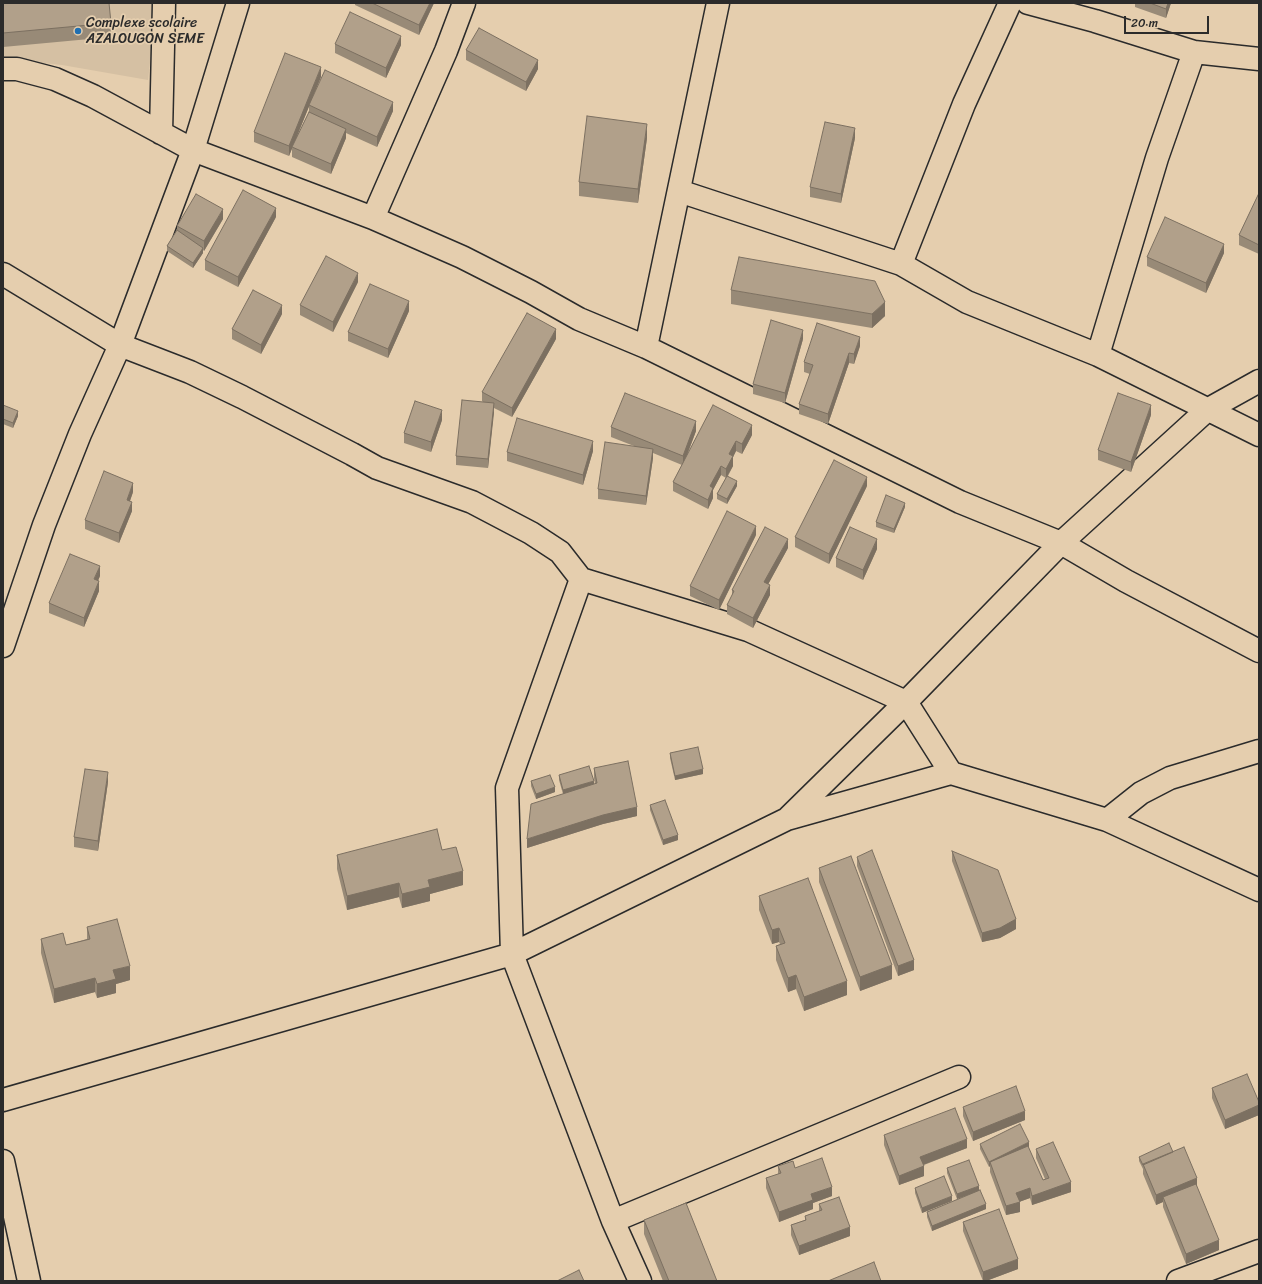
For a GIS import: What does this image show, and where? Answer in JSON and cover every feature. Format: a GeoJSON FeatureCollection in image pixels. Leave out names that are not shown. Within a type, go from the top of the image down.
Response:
{"type":"FeatureCollection","features":[{"type":"Feature","properties":{"kind":"street"},"geometry":{"type":"LineString","coordinates":[[161,133],[164,3]]}},
{"type":"Feature","properties":{"kind":"street"},"geometry":{"type":"LineString","coordinates":[[3,646],[50,511],[80,434],[120,345],[193,150],[238,3]]}},
{"type":"Feature","properties":{"kind":"street"},"geometry":{"type":"LineString","coordinates":[[373,218],[446,50],[464,3]]}},
{"type":"Feature","properties":{"kind":"street"},"geometry":{"type":"LineString","coordinates":[[646,347],[718,3]]}},
{"type":"Feature","properties":{"kind":"street"},"geometry":{"type":"LineString","coordinates":[[901,264],[964,104],[1010,3]]}},
{"type":"Feature","properties":{"kind":"street"},"geometry":{"type":"LineString","coordinates":[[1028,3],[1095,21],[1194,52],[1259,59]]}},
{"type":"Feature","properties":{"kind":"street"},"geometry":{"type":"LineString","coordinates":[[1098,355],[1156,158],[1194,52]]}},
{"type":"Feature","properties":{"kind":"street"},"geometry":{"type":"LineString","coordinates":[[3,69],[17,68],[55,79],[93,96],[193,150],[373,218],[462,257],[531,292],[579,319],[646,347],[960,502],[1062,543],[1126,581],[1259,651]]}},
{"type":"Feature","properties":{"kind":"street"},"geometry":{"type":"LineString","coordinates":[[679,190],[901,264],[967,302],[1098,355],[1259,435]]}},
{"type":"Feature","properties":{"kind":"street"},"geometry":{"type":"LineString","coordinates":[[3,274],[120,345],[190,372],[377,468],[472,502],[531,533],[560,552],[581,579],[748,630],[906,702],[951,773]]}},
{"type":"Feature","properties":{"kind":"street"},"geometry":{"type":"LineString","coordinates":[[787,819],[906,702],[1062,543],[1207,410],[1259,381]]}},
{"type":"Feature","properties":{"kind":"street"},"geometry":{"type":"LineString","coordinates":[[581,579],[507,788],[512,954],[613,1221],[640,1281]]}},
{"type":"Feature","properties":{"kind":"street"},"geometry":{"type":"LineString","coordinates":[[1107,820],[1141,793],[1170,778],[1259,751]]}},
{"type":"Feature","properties":{"kind":"street"},"geometry":{"type":"LineString","coordinates":[[3,1100],[512,954],[787,819],[951,773],[1107,820],[1259,890]]}},
{"type":"Feature","properties":{"kind":"street"},"geometry":{"type":"LineString","coordinates":[[613,1221],[959,1077]]}},
{"type":"Feature","properties":{"kind":"street"},"geometry":{"type":"LineString","coordinates":[[3,1161],[29,1281]]}},
{"type":"Feature","properties":{"kind":"street"},"geometry":{"type":"LineString","coordinates":[[1178,1281],[1259,1252]]}},
{"type":"Feature","properties":{"kind":"shaded area","name":"Complexe scolaire AZALOUGON SEME"},"geometry":{"type":"Polygon","coordinates":[[[3,3],[157,3],[148,80],[62,65],[3,59],[3,3]]]}},
{"type":"Feature","properties":{"kind":"building"},"geometry":{"type":"Polygon","coordinates":[[[3,3],[109,3],[111,23],[3,33],[3,3]]]}},
{"type":"Feature","properties":{"kind":"building"},"geometry":{"type":"Polygon","coordinates":[[[372,3],[430,3],[419,25],[372,3]]]}},
{"type":"Feature","properties":{"kind":"building"},"geometry":{"type":"Polygon","coordinates":[[[1150,3],[1168,3],[1166,9],[1150,3]]]}},
{"type":"Feature","properties":{"kind":"building"},"geometry":{"type":"Polygon","coordinates":[[[350,12],[401,36],[386,68],[335,44],[350,12]]]}},
{"type":"Feature","properties":{"kind":"building"},"geometry":{"type":"Polygon","coordinates":[[[479,28],[538,60],[526,82],[466,50],[479,28]]]}},
{"type":"Feature","properties":{"kind":"building"},"geometry":{"type":"Polygon","coordinates":[[[285,53],[321,67],[289,146],[254,132],[285,53]]]}},
{"type":"Feature","properties":{"kind":"building"},"geometry":{"type":"Polygon","coordinates":[[[325,70],[393,102],[377,137],[309,105],[325,70]]]}},
{"type":"Feature","properties":{"kind":"building"},"geometry":{"type":"Polygon","coordinates":[[[309,112],[346,129],[331,164],[292,147],[309,112]]]}},
{"type":"Feature","properties":{"kind":"building"},"geometry":{"type":"Polygon","coordinates":[[[587,116],[647,124],[638,189],[579,182],[587,116]]]}},
{"type":"Feature","properties":{"kind":"building"},"geometry":{"type":"Polygon","coordinates":[[[825,122],[855,128],[841,194],[810,187],[825,122]]]}},
{"type":"Feature","properties":{"kind":"building"},"geometry":{"type":"Polygon","coordinates":[[[243,190],[276,208],[238,277],[205,260],[243,190]]]}},
{"type":"Feature","properties":{"kind":"building"},"geometry":{"type":"Polygon","coordinates":[[[1259,193],[1259,245],[1239,235],[1259,193]]]}},
{"type":"Feature","properties":{"kind":"building"},"geometry":{"type":"Polygon","coordinates":[[[196,194],[223,209],[204,241],[177,226],[196,194]]]}},
{"type":"Feature","properties":{"kind":"building"},"geometry":{"type":"Polygon","coordinates":[[[1165,217],[1224,244],[1206,283],[1147,257],[1165,217]]]}},
{"type":"Feature","properties":{"kind":"building"},"geometry":{"type":"Polygon","coordinates":[[[177,230],[203,248],[193,263],[167,246],[177,230]]]}},
{"type":"Feature","properties":{"kind":"building"},"geometry":{"type":"Polygon","coordinates":[[[326,256],[358,273],[333,322],[300,305],[326,256]]]}},
{"type":"Feature","properties":{"kind":"building"},"geometry":{"type":"Polygon","coordinates":[[[739,257],[875,281],[885,302],[872,314],[731,290],[739,257]]]}},
{"type":"Feature","properties":{"kind":"building"},"geometry":{"type":"Polygon","coordinates":[[[370,284],[409,301],[388,349],[348,332],[370,284]]]}},
{"type":"Feature","properties":{"kind":"building"},"geometry":{"type":"Polygon","coordinates":[[[253,290],[282,305],[261,345],[232,329],[253,290]]]}},
{"type":"Feature","properties":{"kind":"building"},"geometry":{"type":"Polygon","coordinates":[[[527,313],[556,329],[512,408],[482,392],[527,313]]]}},
{"type":"Feature","properties":{"kind":"building"},"geometry":{"type":"Polygon","coordinates":[[[771,320],[803,330],[785,393],[753,384],[771,320]]]}},
{"type":"Feature","properties":{"kind":"building"},"geometry":{"type":"Polygon","coordinates":[[[817,323],[860,337],[854,354],[849,353],[828,414],[799,404],[813,365],[804,362],[817,323]]]}},
{"type":"Feature","properties":{"kind":"building"},"geometry":{"type":"Polygon","coordinates":[[[625,393],[696,421],[683,456],[611,427],[625,393]]]}},
{"type":"Feature","properties":{"kind":"building"},"geometry":{"type":"Polygon","coordinates":[[[1118,393],[1151,405],[1131,462],[1098,450],[1118,393]]]}},
{"type":"Feature","properties":{"kind":"building"},"geometry":{"type":"Polygon","coordinates":[[[462,400],[494,403],[488,459],[456,456],[462,400]]]}},
{"type":"Feature","properties":{"kind":"building"},"geometry":{"type":"Polygon","coordinates":[[[415,401],[442,410],[431,442],[404,433],[415,401]]]}},
{"type":"Feature","properties":{"kind":"building"},"geometry":{"type":"Polygon","coordinates":[[[3,405],[18,411],[13,423],[3,419],[3,405]]]}},
{"type":"Feature","properties":{"kind":"building"},"geometry":{"type":"Polygon","coordinates":[[[713,405],[752,425],[742,444],[736,441],[729,454],[733,456],[726,469],[721,466],[710,486],[713,488],[708,500],[673,482],[713,405]]]}},
{"type":"Feature","properties":{"kind":"building"},"geometry":{"type":"Polygon","coordinates":[[[517,418],[593,441],[583,475],[507,452],[517,418]]]}},
{"type":"Feature","properties":{"kind":"building"},"geometry":{"type":"Polygon","coordinates":[[[605,442],[653,449],[646,496],[598,489],[605,442]]]}},
{"type":"Feature","properties":{"kind":"building"},"geometry":{"type":"Polygon","coordinates":[[[834,460],[867,477],[829,554],[795,537],[834,460]]]}},
{"type":"Feature","properties":{"kind":"building"},"geometry":{"type":"Polygon","coordinates":[[[104,471],[133,483],[127,500],[132,502],[119,533],[85,520],[104,471]]]}},
{"type":"Feature","properties":{"kind":"building"},"geometry":{"type":"Polygon","coordinates":[[[727,476],[737,481],[727,499],[717,494],[727,476]]]}},
{"type":"Feature","properties":{"kind":"building"},"geometry":{"type":"Polygon","coordinates":[[[886,495],[905,503],[894,529],[876,522],[886,495]]]}},
{"type":"Feature","properties":{"kind":"building"},"geometry":{"type":"Polygon","coordinates":[[[727,511],[756,526],[719,600],[690,586],[727,511]]]}},
{"type":"Feature","properties":{"kind":"building"},"geometry":{"type":"Polygon","coordinates":[[[765,527],[788,539],[764,582],[770,585],[753,618],[727,605],[734,591],[732,590],[765,527]]]}},
{"type":"Feature","properties":{"kind":"building"},"geometry":{"type":"Polygon","coordinates":[[[850,527],[877,539],[863,570],[836,558],[850,527]]]}},
{"type":"Feature","properties":{"kind":"building"},"geometry":{"type":"Polygon","coordinates":[[[70,554],[100,566],[94,579],[99,581],[84,618],[49,603],[70,554]]]}},
{"type":"Feature","properties":{"kind":"building"},"geometry":{"type":"Polygon","coordinates":[[[698,747],[703,769],[675,776],[670,753],[698,747]]]}},
{"type":"Feature","properties":{"kind":"building"},"geometry":{"type":"Polygon","coordinates":[[[628,761],[637,807],[603,815],[527,839],[531,804],[597,783],[594,768],[628,761]]]}},
{"type":"Feature","properties":{"kind":"building"},"geometry":{"type":"Polygon","coordinates":[[[589,766],[594,781],[563,790],[559,775],[589,766]]]}},
{"type":"Feature","properties":{"kind":"building"},"geometry":{"type":"Polygon","coordinates":[[[85,769],[108,772],[98,841],[74,837],[85,769]]]}},
{"type":"Feature","properties":{"kind":"building"},"geometry":{"type":"Polygon","coordinates":[[[550,775],[555,787],[536,794],[531,781],[550,775]]]}},
{"type":"Feature","properties":{"kind":"building"},"geometry":{"type":"Polygon","coordinates":[[[665,800],[678,835],[663,840],[650,805],[665,800]]]}},
{"type":"Feature","properties":{"kind":"building"},"geometry":{"type":"Polygon","coordinates":[[[437,829],[442,850],[456,847],[463,871],[428,880],[430,887],[402,894],[399,883],[347,896],[337,855],[437,829]]]}},
{"type":"Feature","properties":{"kind":"building"},"geometry":{"type":"Polygon","coordinates":[[[872,850],[914,960],[898,966],[857,857],[872,850]]]}},
{"type":"Feature","properties":{"kind":"building"},"geometry":{"type":"Polygon","coordinates":[[[952,851],[998,870],[1016,919],[1000,928],[982,933],[952,851]]]}},
{"type":"Feature","properties":{"kind":"building"},"geometry":{"type":"Polygon","coordinates":[[[851,856],[892,965],[860,977],[819,868],[851,856]]]}},
{"type":"Feature","properties":{"kind":"building"},"geometry":{"type":"Polygon","coordinates":[[[808,878],[847,981],[804,997],[796,975],[788,978],[776,946],[785,943],[779,928],[772,930],[759,896],[808,878]]]}},
{"type":"Feature","properties":{"kind":"building"},"geometry":{"type":"Polygon","coordinates":[[[117,919],[130,966],[113,970],[116,979],[97,984],[95,978],[54,989],[41,939],[63,933],[66,945],[90,939],[87,927],[117,919]]]}},
{"type":"Feature","properties":{"kind":"building"},"geometry":{"type":"Polygon","coordinates":[[[1247,1074],[1259,1105],[1225,1120],[1212,1088],[1247,1074]]]}},
{"type":"Feature","properties":{"kind":"building"},"geometry":{"type":"Polygon","coordinates":[[[1016,1086],[1025,1111],[973,1132],[963,1107],[1016,1086]]]}},
{"type":"Feature","properties":{"kind":"building"},"geometry":{"type":"Polygon","coordinates":[[[955,1108],[967,1139],[920,1157],[924,1166],[899,1176],[884,1135],[955,1108]]]}},
{"type":"Feature","properties":{"kind":"building"},"geometry":{"type":"Polygon","coordinates":[[[1020,1124],[1029,1142],[989,1162],[980,1144],[1020,1124]]]}},
{"type":"Feature","properties":{"kind":"building"},"geometry":{"type":"Polygon","coordinates":[[[1053,1142],[1071,1182],[1032,1196],[1030,1188],[1016,1193],[1020,1202],[1006,1206],[990,1162],[1028,1146],[1043,1180],[1049,1178],[1036,1149],[1053,1142]]]}},
{"type":"Feature","properties":{"kind":"building"},"geometry":{"type":"Polygon","coordinates":[[[1169,1143],[1173,1152],[1143,1165],[1139,1157],[1169,1143]]]}},
{"type":"Feature","properties":{"kind":"building"},"geometry":{"type":"Polygon","coordinates":[[[1184,1147],[1197,1178],[1156,1195],[1143,1164],[1184,1147]]]}},
{"type":"Feature","properties":{"kind":"building"},"geometry":{"type":"Polygon","coordinates":[[[822,1158],[832,1187],[811,1194],[813,1200],[779,1212],[766,1178],[781,1173],[778,1166],[793,1161],[795,1168],[822,1158]]]}},
{"type":"Feature","properties":{"kind":"building"},"geometry":{"type":"Polygon","coordinates":[[[969,1160],[979,1186],[957,1194],[947,1168],[969,1160]]]}},
{"type":"Feature","properties":{"kind":"building"},"geometry":{"type":"Polygon","coordinates":[[[944,1176],[952,1196],[922,1208],[915,1188],[944,1176]]]}},
{"type":"Feature","properties":{"kind":"building"},"geometry":{"type":"Polygon","coordinates":[[[1196,1184],[1219,1240],[1186,1254],[1163,1197],[1196,1184]]]}},
{"type":"Feature","properties":{"kind":"building"},"geometry":{"type":"Polygon","coordinates":[[[980,1190],[986,1204],[932,1226],[927,1212],[980,1190]]]}},
{"type":"Feature","properties":{"kind":"building"},"geometry":{"type":"Polygon","coordinates":[[[839,1197],[850,1227],[799,1246],[791,1225],[806,1220],[805,1216],[822,1210],[819,1204],[839,1197]]]}},
{"type":"Feature","properties":{"kind":"building"},"geometry":{"type":"Polygon","coordinates":[[[686,1203],[717,1281],[669,1281],[644,1220],[686,1203]]]}},
{"type":"Feature","properties":{"kind":"building"},"geometry":{"type":"Polygon","coordinates":[[[999,1209],[1018,1259],[983,1272],[963,1222],[999,1209]]]}},
{"type":"Feature","properties":{"kind":"building"},"geometry":{"type":"Polygon","coordinates":[[[874,1262],[881,1281],[828,1281],[874,1262]]]}},
{"type":"Feature","properties":{"kind":"building"},"geometry":{"type":"Polygon","coordinates":[[[579,1270],[584,1281],[557,1281],[579,1270]]]}},
{"type":"Feature","properties":{"kind":"place","name":"Complexe scolaire AZALOUGON SEME"},"geometry":{"type":"Point","coordinates":[78,31]}}]}
